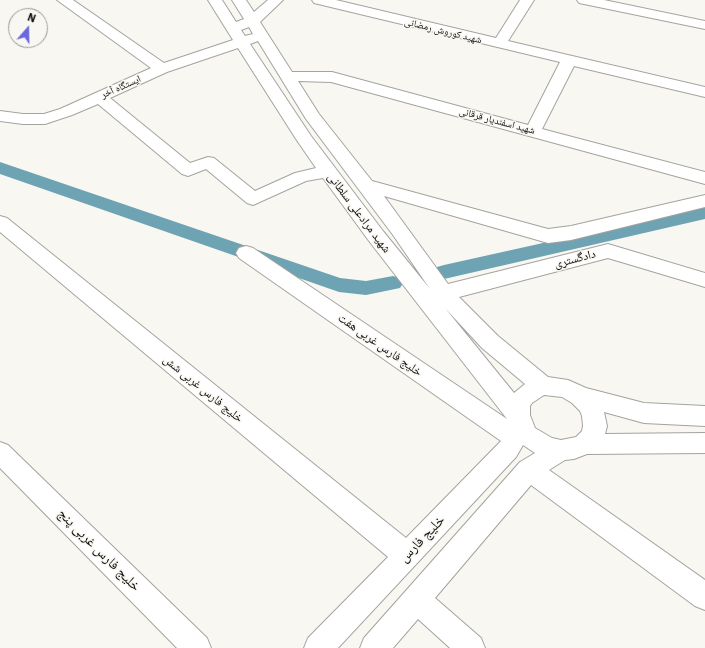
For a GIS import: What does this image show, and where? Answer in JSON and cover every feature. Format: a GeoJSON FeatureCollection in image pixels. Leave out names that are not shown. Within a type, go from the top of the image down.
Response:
{"type":"FeatureCollection","features":[{"type":"Feature","properties":{"kind":"street"},"geometry":{"type":"LineString","coordinates":[[64,0],[162,69]]}},
{"type":"Feature","properties":{"kind":"street","name":"شهید مرادعلی سلطانی"},"geometry":{"type":"LineString","coordinates":[[215,0],[298,130],[328,171],[434,296],[543,386]]}},
{"type":"Feature","properties":{"kind":"street"},"geometry":{"type":"LineString","coordinates":[[237,35],[276,0]]}},
{"type":"Feature","properties":{"kind":"street","name":"شهید کوروش رمضانی"},"geometry":{"type":"LineString","coordinates":[[318,0],[705,92]]}},
{"type":"Feature","properties":{"kind":"street"},"geometry":{"type":"LineString","coordinates":[[499,44],[527,0]]}},
{"type":"Feature","properties":{"kind":"street"},"geometry":{"type":"LineString","coordinates":[[584,0],[705,25]]}},
{"type":"Feature","properties":{"kind":"street","name":"شهید مرادعلی سلطانی"},"geometry":{"type":"LineString","coordinates":[[245,2],[252,22],[260,36],[319,125],[400,230],[434,296],[518,426]]}},
{"type":"Feature","properties":{"kind":"street"},"geometry":{"type":"LineString","coordinates":[[237,35],[260,36]]}},
{"type":"Feature","properties":{"kind":"street","name":"ایستگاه آخر"},"geometry":{"type":"LineString","coordinates":[[0,116],[23,119],[45,119],[99,97],[237,35]]}},
{"type":"Feature","properties":{"kind":"street"},"geometry":{"type":"LineString","coordinates":[[533,130],[568,60]]}},
{"type":"Feature","properties":{"kind":"street","name":"شهید اسفندیار قرقانی"},"geometry":{"type":"LineString","coordinates":[[287,76],[332,77],[533,130],[705,178]]}},
{"type":"Feature","properties":{"kind":"street"},"geometry":{"type":"LineString","coordinates":[[99,97],[188,170],[208,162],[253,199],[301,178],[328,171]]}},
{"type":"Feature","properties":{"kind":"street"},"geometry":{"type":"LineString","coordinates":[[298,130],[319,125]]}},
{"type":"Feature","properties":{"kind":"street"},"geometry":{"type":"LineString","coordinates":[[365,184],[548,236],[571,233],[705,201]]}},
{"type":"Feature","properties":{"kind":"street","name":"خلیج فارس غربی شش"},"geometry":{"type":"LineString","coordinates":[[0,222],[407,556]]}},
{"type":"Feature","properties":{"kind":"street","name":"دادگستری"},"geometry":{"type":"LineString","coordinates":[[434,296],[608,250],[705,280]]}},
{"type":"Feature","properties":{"kind":"street","name":"خلیج فارس غربی هفت"},"geometry":{"type":"LineString","coordinates":[[246,253],[518,426]]}},
{"type":"Feature","properties":{"kind":"street"},"geometry":{"type":"LineString","coordinates":[[705,416],[644,413],[580,396],[556,386],[543,386],[532,390],[524,396],[519,405],[518,426],[527,435],[548,448],[705,443]]}},
{"type":"Feature","properties":{"kind":"street"},"geometry":{"type":"LineString","coordinates":[[374,648],[529,470],[592,436],[595,426],[594,415],[588,404],[580,396]]}},
{"type":"Feature","properties":{"kind":"street","name":"خلیج فارس"},"geometry":{"type":"LineString","coordinates":[[318,648],[508,450],[518,426]]}},
{"type":"Feature","properties":{"kind":"street","name":"خلیج فارس غربی پنج"},"geometry":{"type":"LineString","coordinates":[[0,452],[197,648]]}},
{"type":"Feature","properties":{"kind":"street"},"geometry":{"type":"LineString","coordinates":[[529,470],[705,596]]}},
{"type":"Feature","properties":{"kind":"street"},"geometry":{"type":"LineString","coordinates":[[416,599],[471,648]]}},
{"type":"Feature","properties":{"kind":"waterway"},"geometry":{"type":"LineString","coordinates":[[0,168],[339,285],[366,288],[393,283]]}},
{"type":"Feature","properties":{"kind":"waterway"},"geometry":{"type":"LineString","coordinates":[[444,272],[705,213]]}}]}
